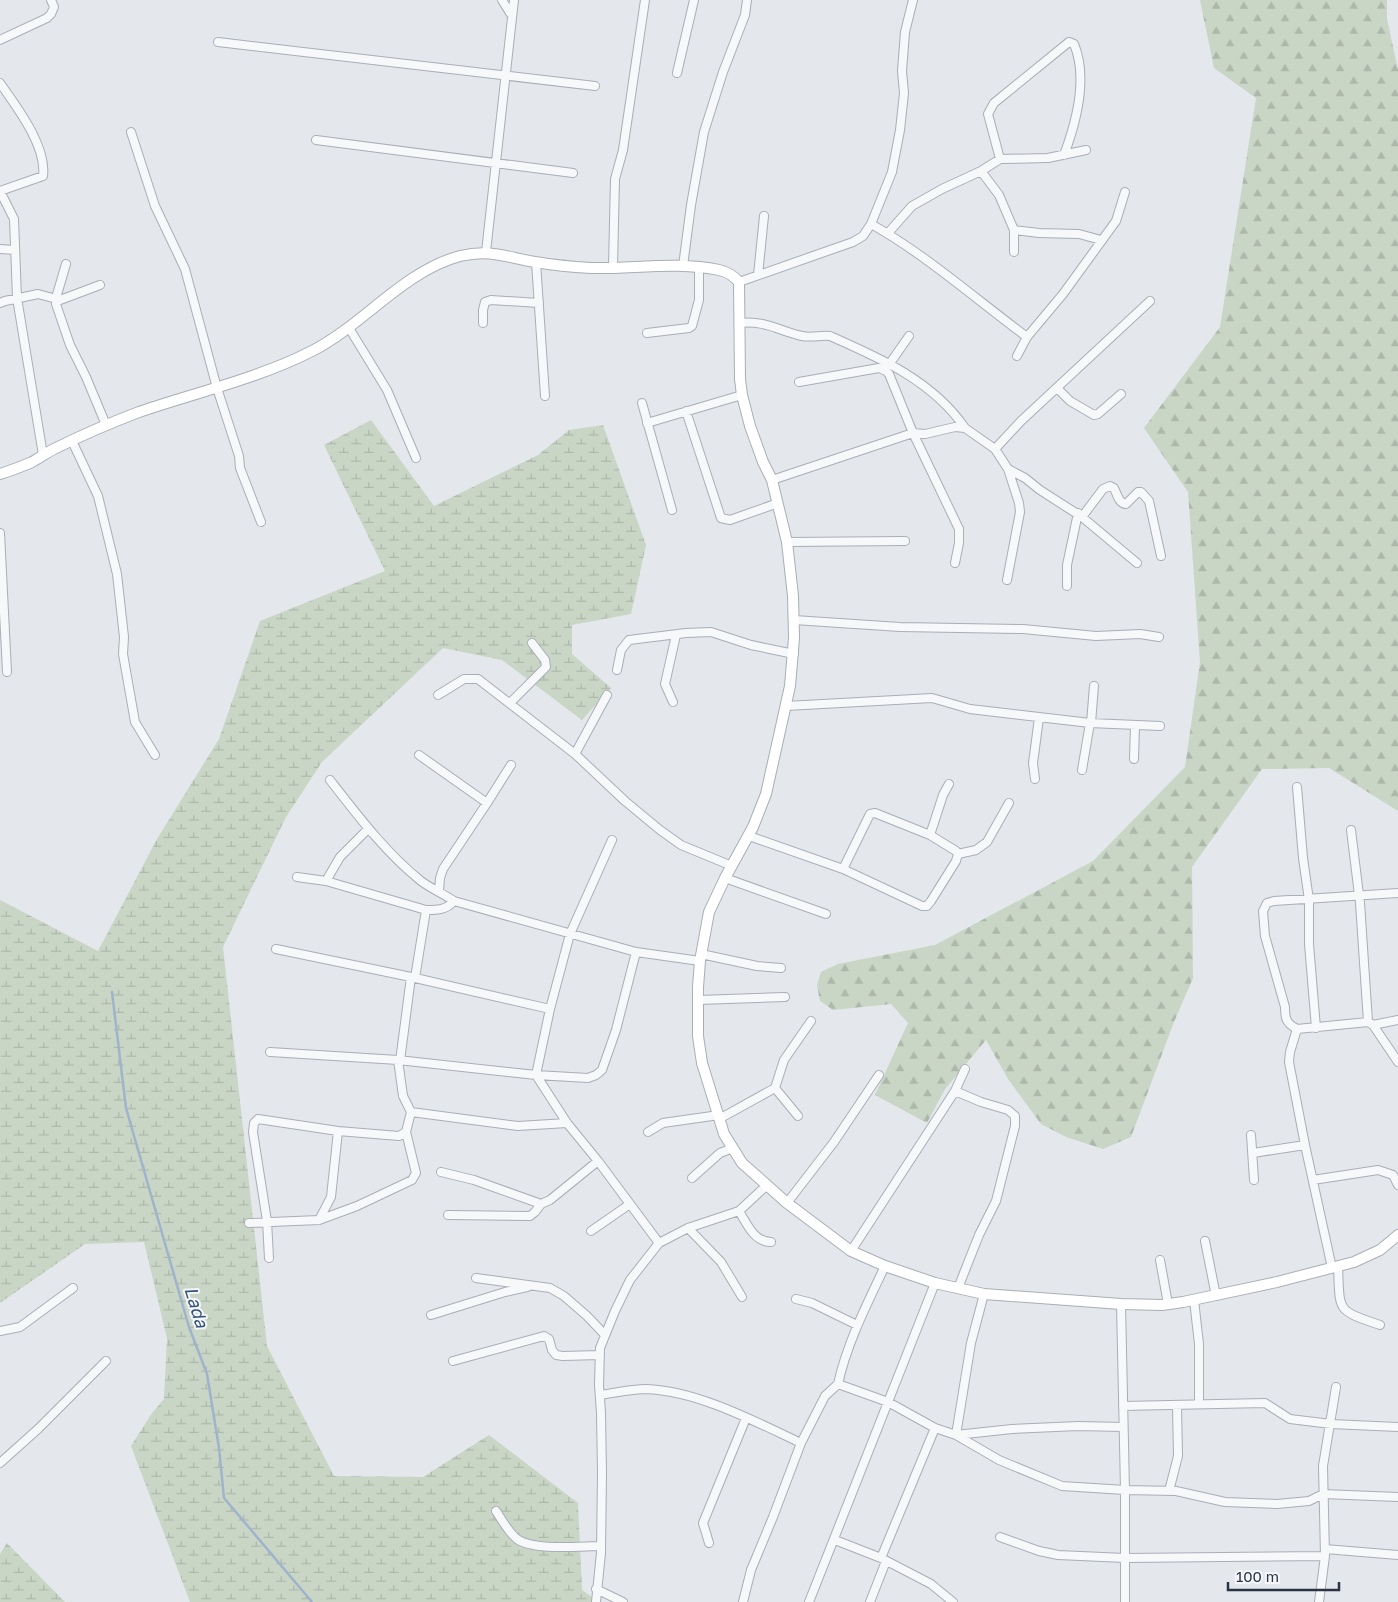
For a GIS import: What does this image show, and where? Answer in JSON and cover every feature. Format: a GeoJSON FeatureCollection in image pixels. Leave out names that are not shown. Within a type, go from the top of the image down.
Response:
{"type":"FeatureCollection","features":[{"type":"Feature","properties":{"kind":"street"},"geometry":{"type":"LineString","coordinates":[[0,40],[47,18],[52,14],[54,7],[51,0]]}},
{"type":"Feature","properties":{"kind":"street"},"geometry":{"type":"LineString","coordinates":[[502,0],[512,16]]}},
{"type":"Feature","properties":{"kind":"street"},"geometry":{"type":"LineString","coordinates":[[486,252],[514,0]]}},
{"type":"Feature","properties":{"kind":"street"},"geometry":{"type":"LineString","coordinates":[[613,267],[615,179],[623,150],[646,0]]}},
{"type":"Feature","properties":{"kind":"street"},"geometry":{"type":"LineString","coordinates":[[677,73],[694,0]]}},
{"type":"Feature","properties":{"kind":"street"},"geometry":{"type":"LineString","coordinates":[[683,266],[691,205],[704,132],[723,72],[746,16],[747,0]]}},
{"type":"Feature","properties":{"kind":"street"},"geometry":{"type":"LineString","coordinates":[[739,282],[853,242],[863,236],[871,224],[892,172],[900,130],[904,93],[902,71],[905,32],[913,0]]}},
{"type":"Feature","properties":{"kind":"street"},"geometry":{"type":"LineString","coordinates":[[218,42],[595,86]]}},
{"type":"Feature","properties":{"kind":"street"},"geometry":{"type":"LineString","coordinates":[[1000,159],[988,114],[990,109],[994,103],[1070,42],[1074,44],[1077,51],[1080,70],[1075,122],[1064,155]]}},
{"type":"Feature","properties":{"kind":"street"},"geometry":{"type":"LineString","coordinates":[[0,83],[24,116],[41,154],[44,168],[43,176],[0,191],[14,220],[17,298],[43,455]]}},
{"type":"Feature","properties":{"kind":"street"},"geometry":{"type":"LineString","coordinates":[[131,132],[155,206],[186,269],[217,388],[239,456],[240,468],[261,522]]}},
{"type":"Feature","properties":{"kind":"street"},"geometry":{"type":"LineString","coordinates":[[316,140],[573,173]]}},
{"type":"Feature","properties":{"kind":"street"},"geometry":{"type":"LineString","coordinates":[[888,233],[912,206],[942,189],[981,171],[1000,159],[1048,158],[1086,150]]}},
{"type":"Feature","properties":{"kind":"street"},"geometry":{"type":"LineString","coordinates":[[981,171],[1000,196],[1014,230],[1014,252]]}},
{"type":"Feature","properties":{"kind":"street"},"geometry":{"type":"LineString","coordinates":[[1017,356],[1026,338],[1063,294],[1116,220],[1125,192]]}},
{"type":"Feature","properties":{"kind":"street"},"geometry":{"type":"LineString","coordinates":[[758,275],[764,216]]}},
{"type":"Feature","properties":{"kind":"street"},"geometry":{"type":"LineString","coordinates":[[871,224],[888,233],[931,264],[1026,338]]}},
{"type":"Feature","properties":{"kind":"street"},"geometry":{"type":"LineString","coordinates":[[1014,230],[1039,234],[1080,234],[1101,240]]}},
{"type":"Feature","properties":{"kind":"street"},"geometry":{"type":"LineString","coordinates":[[0,249],[15,250]]}},
{"type":"Feature","properties":{"kind":"street"},"geometry":{"type":"LineString","coordinates":[[0,474],[32,462],[106,424],[242,381],[314,350],[348,328],[422,273],[443,262],[461,256],[486,252],[536,262],[591,268],[683,266],[719,270],[732,274],[739,282],[742,395],[750,426],[763,462],[772,480],[778,503],[787,542],[794,620],[794,654],[786,706],[766,794],[748,836],[709,912],[700,958],[698,1036],[702,1063],[724,1134],[742,1163],[787,1203],[851,1251],[885,1266],[935,1283],[984,1294],[1121,1304],[1168,1304],[1216,1296],[1354,1262],[1380,1250],[1398,1235]]}},
{"type":"Feature","properties":{"kind":"street"},"geometry":{"type":"LineString","coordinates":[[536,262],[545,396]]}},
{"type":"Feature","properties":{"kind":"street"},"geometry":{"type":"LineString","coordinates":[[66,264],[56,298],[63,328],[106,424]]}},
{"type":"Feature","properties":{"kind":"street"},"geometry":{"type":"LineString","coordinates":[[647,333],[689,328],[692,326],[699,300],[699,268]]}},
{"type":"Feature","properties":{"kind":"street"},"geometry":{"type":"LineString","coordinates":[[0,303],[38,294],[60,300],[100,285]]}},
{"type":"Feature","properties":{"kind":"street"},"geometry":{"type":"LineString","coordinates":[[483,323],[485,302],[491,300],[539,303]]}},
{"type":"Feature","properties":{"kind":"street"},"geometry":{"type":"LineString","coordinates":[[995,449],[1022,421],[1150,301]]}},
{"type":"Feature","properties":{"kind":"street"},"geometry":{"type":"LineString","coordinates":[[740,323],[753,321],[804,337],[830,336],[922,384],[957,417],[965,428],[995,449],[1008,468],[1020,512],[1007,580]]}},
{"type":"Feature","properties":{"kind":"street"},"geometry":{"type":"LineString","coordinates":[[348,328],[386,390],[416,458]]}},
{"type":"Feature","properties":{"kind":"street"},"geometry":{"type":"LineString","coordinates":[[888,367],[908,336]]}},
{"type":"Feature","properties":{"kind":"street"},"geometry":{"type":"LineString","coordinates":[[799,382],[888,367]]}},
{"type":"Feature","properties":{"kind":"street"},"geometry":{"type":"LineString","coordinates":[[888,367],[912,433],[959,529],[959,543],[955,563]]}},
{"type":"Feature","properties":{"kind":"street"},"geometry":{"type":"LineString","coordinates":[[1057,388],[1070,401],[1094,415],[1098,414],[1121,394]]}},
{"type":"Feature","properties":{"kind":"street"},"geometry":{"type":"LineString","coordinates":[[648,424],[742,395]]}},
{"type":"Feature","properties":{"kind":"street"},"geometry":{"type":"LineString","coordinates":[[642,403],[672,510]]}},
{"type":"Feature","properties":{"kind":"street"},"geometry":{"type":"LineString","coordinates":[[686,411],[721,518],[730,520],[778,503]]}},
{"type":"Feature","properties":{"kind":"street"},"geometry":{"type":"LineString","coordinates":[[772,480],[912,433],[925,434],[954,428],[965,428]]}},
{"type":"Feature","properties":{"kind":"street"},"geometry":{"type":"LineString","coordinates":[[72,440],[98,496],[117,574],[124,638],[123,654],[134,722],[155,755]]}},
{"type":"Feature","properties":{"kind":"street"},"geometry":{"type":"LineString","coordinates":[[1008,468],[1080,515],[1137,563]]}},
{"type":"Feature","properties":{"kind":"street"},"geometry":{"type":"LineString","coordinates":[[1067,586],[1067,565],[1080,515],[1107,487],[1114,488],[1123,504],[1126,504],[1138,492],[1141,492],[1149,501],[1161,556]]}},
{"type":"Feature","properties":{"kind":"street"},"geometry":{"type":"LineString","coordinates":[[0,533],[7,672]]}},
{"type":"Feature","properties":{"kind":"street"},"geometry":{"type":"LineString","coordinates":[[787,542],[905,541]]}},
{"type":"Feature","properties":{"kind":"street"},"geometry":{"type":"LineString","coordinates":[[794,620],[900,627],[1023,629],[1096,636],[1140,634],[1159,637]]}},
{"type":"Feature","properties":{"kind":"street"},"geometry":{"type":"LineString","coordinates":[[617,670],[621,650],[629,640],[686,633],[711,632],[751,645],[794,654]]}},
{"type":"Feature","properties":{"kind":"street"},"geometry":{"type":"LineString","coordinates":[[673,702],[665,684],[676,635]]}},
{"type":"Feature","properties":{"kind":"street"},"geometry":{"type":"LineString","coordinates":[[510,703],[546,667],[545,660],[532,643]]}},
{"type":"Feature","properties":{"kind":"street"},"geometry":{"type":"LineString","coordinates":[[438,696],[464,679],[478,679],[575,754],[625,801],[674,840],[681,845],[732,866]]}},
{"type":"Feature","properties":{"kind":"street"},"geometry":{"type":"LineString","coordinates":[[1082,770],[1094,686]]}},
{"type":"Feature","properties":{"kind":"street"},"geometry":{"type":"LineString","coordinates":[[575,754],[607,695]]}},
{"type":"Feature","properties":{"kind":"street"},"geometry":{"type":"LineString","coordinates":[[786,706],[932,698],[970,709],[1039,718],[1160,726]]}},
{"type":"Feature","properties":{"kind":"street"},"geometry":{"type":"LineString","coordinates":[[1035,779],[1033,763],[1039,718]]}},
{"type":"Feature","properties":{"kind":"street"},"geometry":{"type":"LineString","coordinates":[[1134,759],[1135,724]]}},
{"type":"Feature","properties":{"kind":"street"},"geometry":{"type":"LineString","coordinates":[[419,755],[487,804]]}},
{"type":"Feature","properties":{"kind":"street"},"geometry":{"type":"LineString","coordinates":[[439,891],[442,869],[487,804],[511,765]]}},
{"type":"Feature","properties":{"kind":"street"},"geometry":{"type":"LineString","coordinates":[[330,780],[368,829],[423,882],[454,901],[636,952],[781,968]]}},
{"type":"Feature","properties":{"kind":"street"},"geometry":{"type":"LineString","coordinates":[[930,835],[943,795],[949,784]]}},
{"type":"Feature","properties":{"kind":"street"},"geometry":{"type":"LineString","coordinates":[[1297,787],[1303,858],[1309,900],[1309,944],[1316,1028]]}},
{"type":"Feature","properties":{"kind":"street"},"geometry":{"type":"LineString","coordinates":[[958,854],[976,850],[986,842],[1009,803]]}},
{"type":"Feature","properties":{"kind":"street"},"geometry":{"type":"LineString","coordinates":[[843,869],[870,814],[880,814],[930,835],[958,854]]}},
{"type":"Feature","properties":{"kind":"street"},"geometry":{"type":"LineString","coordinates":[[326,881],[340,857],[368,829]]}},
{"type":"Feature","properties":{"kind":"street"},"geometry":{"type":"LineString","coordinates":[[1351,830],[1359,896],[1370,1024],[1398,1062]]}},
{"type":"Feature","properties":{"kind":"street"},"geometry":{"type":"LineString","coordinates":[[748,836],[843,869],[922,906],[927,906],[931,902],[958,854]]}},
{"type":"Feature","properties":{"kind":"street"},"geometry":{"type":"LineString","coordinates":[[612,840],[570,934],[550,1009],[536,1076],[567,1123],[659,1243]]}},
{"type":"Feature","properties":{"kind":"street"},"geometry":{"type":"LineString","coordinates":[[297,876],[326,881],[426,910],[448,907],[454,901]]}},
{"type":"Feature","properties":{"kind":"street"},"geometry":{"type":"LineString","coordinates":[[725,878],[826,914]]}},
{"type":"Feature","properties":{"kind":"street"},"geometry":{"type":"LineString","coordinates":[[1398,893],[1274,901],[1267,903],[1263,911],[1265,936],[1284,1007],[1285,1019],[1289,1025],[1297,1029],[1398,1020]]}},
{"type":"Feature","properties":{"kind":"street"},"geometry":{"type":"LineString","coordinates":[[249,1223],[319,1220],[357,1206],[412,1180],[416,1173],[406,1132],[411,1112],[403,1096],[399,1061],[426,910]]}},
{"type":"Feature","properties":{"kind":"street"},"geometry":{"type":"LineString","coordinates":[[276,949],[413,977],[550,1009]]}},
{"type":"Feature","properties":{"kind":"street"},"geometry":{"type":"LineString","coordinates":[[270,1052],[399,1061],[536,1076],[588,1078],[602,1070],[616,1030],[636,952]]}},
{"type":"Feature","properties":{"kind":"street"},"geometry":{"type":"LineString","coordinates":[[698,1000],[786,997]]}},
{"type":"Feature","properties":{"kind":"street"},"geometry":{"type":"LineString","coordinates":[[648,1132],[663,1123],[719,1117],[775,1088],[784,1060],[811,1021]]}},
{"type":"Feature","properties":{"kind":"street"},"geometry":{"type":"LineString","coordinates":[[1297,1029],[1289,1062],[1304,1145],[1335,1267],[1340,1302],[1349,1314],[1380,1325]]}},
{"type":"Feature","properties":{"kind":"street"},"geometry":{"type":"LineString","coordinates":[[851,1251],[954,1091],[966,1069]]}},
{"type":"Feature","properties":{"kind":"street"},"geometry":{"type":"LineString","coordinates":[[787,1203],[834,1142],[879,1075]]}},
{"type":"Feature","properties":{"kind":"street"},"geometry":{"type":"LineString","coordinates":[[775,1088],[798,1116]]}},
{"type":"Feature","properties":{"kind":"street"},"geometry":{"type":"LineString","coordinates":[[954,1091],[980,1102],[1008,1110],[1015,1116],[1015,1126],[996,1201],[979,1235],[958,1288]]}},
{"type":"Feature","properties":{"kind":"street"},"geometry":{"type":"LineString","coordinates":[[411,1112],[518,1126],[567,1123]]}},
{"type":"Feature","properties":{"kind":"street"},"geometry":{"type":"LineString","coordinates":[[269,1258],[267,1221],[253,1132],[254,1123],[258,1119],[338,1132],[399,1136],[406,1132]]}},
{"type":"Feature","properties":{"kind":"street"},"geometry":{"type":"LineString","coordinates":[[319,1220],[331,1197],[338,1132]]}},
{"type":"Feature","properties":{"kind":"street"},"geometry":{"type":"LineString","coordinates":[[1251,1135],[1254,1180]]}},
{"type":"Feature","properties":{"kind":"street"},"geometry":{"type":"LineString","coordinates":[[1253,1153],[1304,1145]]}},
{"type":"Feature","properties":{"kind":"street"},"geometry":{"type":"LineString","coordinates":[[692,1178],[720,1153],[732,1148]]}},
{"type":"Feature","properties":{"kind":"street"},"geometry":{"type":"LineString","coordinates":[[448,1215],[530,1216],[540,1204],[550,1200],[598,1161]]}},
{"type":"Feature","properties":{"kind":"street"},"geometry":{"type":"LineString","coordinates":[[1313,1180],[1378,1170],[1393,1175],[1398,1185]]}},
{"type":"Feature","properties":{"kind":"street"},"geometry":{"type":"LineString","coordinates":[[442,1172],[474,1180],[540,1204]]}},
{"type":"Feature","properties":{"kind":"street"},"geometry":{"type":"LineString","coordinates":[[596,1602],[601,1546],[600,1348],[605,1335],[630,1280],[659,1243],[688,1228],[739,1211],[766,1186]]}},
{"type":"Feature","properties":{"kind":"street"},"geometry":{"type":"LineString","coordinates":[[591,1231],[630,1204]]}},
{"type":"Feature","properties":{"kind":"street"},"geometry":{"type":"LineString","coordinates":[[739,1211],[757,1238],[765,1242],[771,1242]]}},
{"type":"Feature","properties":{"kind":"street"},"geometry":{"type":"LineString","coordinates":[[688,1228],[721,1262],[742,1297]]}},
{"type":"Feature","properties":{"kind":"street"},"geometry":{"type":"LineString","coordinates":[[1205,1242],[1216,1296]]}},
{"type":"Feature","properties":{"kind":"street"},"geometry":{"type":"LineString","coordinates":[[1160,1260],[1168,1304]]}},
{"type":"Feature","properties":{"kind":"street"},"geometry":{"type":"LineString","coordinates":[[743,1602],[751,1570],[801,1442],[825,1396],[838,1384],[840,1372],[857,1325],[885,1266]]}},
{"type":"Feature","properties":{"kind":"street"},"geometry":{"type":"LineString","coordinates":[[476,1278],[550,1288],[564,1296],[605,1335]]}},
{"type":"Feature","properties":{"kind":"street"},"geometry":{"type":"LineString","coordinates":[[809,1602],[935,1283]]}},
{"type":"Feature","properties":{"kind":"street"},"geometry":{"type":"LineString","coordinates":[[431,1315],[505,1292],[532,1286]]}},
{"type":"Feature","properties":{"kind":"street"},"geometry":{"type":"LineString","coordinates":[[0,1331],[20,1327],[73,1288]]}},
{"type":"Feature","properties":{"kind":"street"},"geometry":{"type":"LineString","coordinates":[[956,1436],[971,1343],[984,1294]]}},
{"type":"Feature","properties":{"kind":"street"},"geometry":{"type":"LineString","coordinates":[[796,1299],[812,1304],[857,1325]]}},
{"type":"Feature","properties":{"kind":"street"},"geometry":{"type":"LineString","coordinates":[[1194,1300],[1199,1344],[1199,1404]]}},
{"type":"Feature","properties":{"kind":"street"},"geometry":{"type":"LineString","coordinates":[[1121,1304],[1125,1490],[1125,1602]]}},
{"type":"Feature","properties":{"kind":"street"},"geometry":{"type":"LineString","coordinates":[[453,1361],[544,1336],[549,1339],[552,1350],[556,1355],[600,1355]]}},
{"type":"Feature","properties":{"kind":"street"},"geometry":{"type":"LineString","coordinates":[[0,1463],[38,1429],[106,1361]]}},
{"type":"Feature","properties":{"kind":"street"},"geometry":{"type":"LineString","coordinates":[[838,1384],[888,1402],[999,1460],[1062,1486],[1125,1490],[1169,1490],[1225,1502],[1277,1504],[1309,1501],[1323,1494],[1398,1497]]}},
{"type":"Feature","properties":{"kind":"street"},"geometry":{"type":"LineString","coordinates":[[1319,1602],[1325,1552],[1323,1466],[1336,1387]]}},
{"type":"Feature","properties":{"kind":"street"},"geometry":{"type":"LineString","coordinates":[[600,1395],[643,1389],[660,1390],[718,1405],[801,1442]]}},
{"type":"Feature","properties":{"kind":"street"},"geometry":{"type":"LineString","coordinates":[[1123,1406],[1265,1403],[1290,1419],[1331,1424],[1398,1427]]}},
{"type":"Feature","properties":{"kind":"street"},"geometry":{"type":"LineString","coordinates":[[1169,1490],[1178,1456],[1177,1404]]}},
{"type":"Feature","properties":{"kind":"street"},"geometry":{"type":"LineString","coordinates":[[709,1543],[704,1523],[746,1418]]}},
{"type":"Feature","properties":{"kind":"street"},"geometry":{"type":"LineString","coordinates":[[956,1436],[1012,1429],[1078,1426],[1123,1427]]}},
{"type":"Feature","properties":{"kind":"street"},"geometry":{"type":"LineString","coordinates":[[870,1602],[883,1559],[935,1428]]}},
{"type":"Feature","properties":{"kind":"street"},"geometry":{"type":"LineString","coordinates":[[496,1511],[516,1538],[525,1543],[537,1546],[601,1546]]}},
{"type":"Feature","properties":{"kind":"street"},"geometry":{"type":"LineString","coordinates":[[1000,1537],[1038,1551],[1058,1555],[1125,1558],[1325,1552],[1398,1555]]}},
{"type":"Feature","properties":{"kind":"street"},"geometry":{"type":"LineString","coordinates":[[835,1540],[883,1559],[931,1584],[953,1602]]}},
{"type":"Feature","properties":{"kind":"street"},"geometry":{"type":"LineString","coordinates":[[596,1589],[623,1602]]}},
{"type":"Feature","properties":{"kind":"green space"},"geometry":{"type":"Polygon","coordinates":[[[1200,0],[1387,0],[1387,19],[1398,70],[1398,811],[1329,768],[1262,769],[1192,867],[1193,978],[1174,1022],[1131,1137],[1103,1149],[1066,1137],[1041,1124],[1008,1079],[986,1040],[945,1089],[927,1123],[875,1095],[908,1023],[891,1004],[833,1010],[820,1001],[817,985],[821,972],[838,964],[935,945],[1093,861],[1185,767],[1200,662],[1188,492],[1144,428],[1220,327],[1256,98],[1214,68],[1200,0]]]}},
{"type":"Feature","properties":{"kind":"green space"},"geometry":{"type":"Polygon","coordinates":[[[371,420],[434,506],[538,455],[569,430],[603,425],[646,545],[631,614],[572,625],[572,654],[611,688],[582,720],[502,660],[443,648],[322,762],[286,817],[223,947],[267,1346],[334,1476],[423,1477],[489,1435],[578,1503],[582,1590],[599,1602],[190,1602],[131,1446],[152,1413],[164,1399],[167,1338],[144,1242],[85,1244],[0,1303],[0,900],[98,951],[157,839],[219,739],[260,621],[385,571],[324,445],[371,420]]]}},
{"type":"Feature","properties":{"kind":"green space"},"geometry":{"type":"Polygon","coordinates":[[[7,1543],[65,1602],[0,1602],[0,1554],[7,1543]]]}},
{"type":"Feature","properties":{"kind":"waterway","name":"Lada"},"geometry":{"type":"LineString","coordinates":[[112,992],[126,1108],[189,1327],[207,1374],[219,1448],[224,1498],[312,1602]]}}]}
